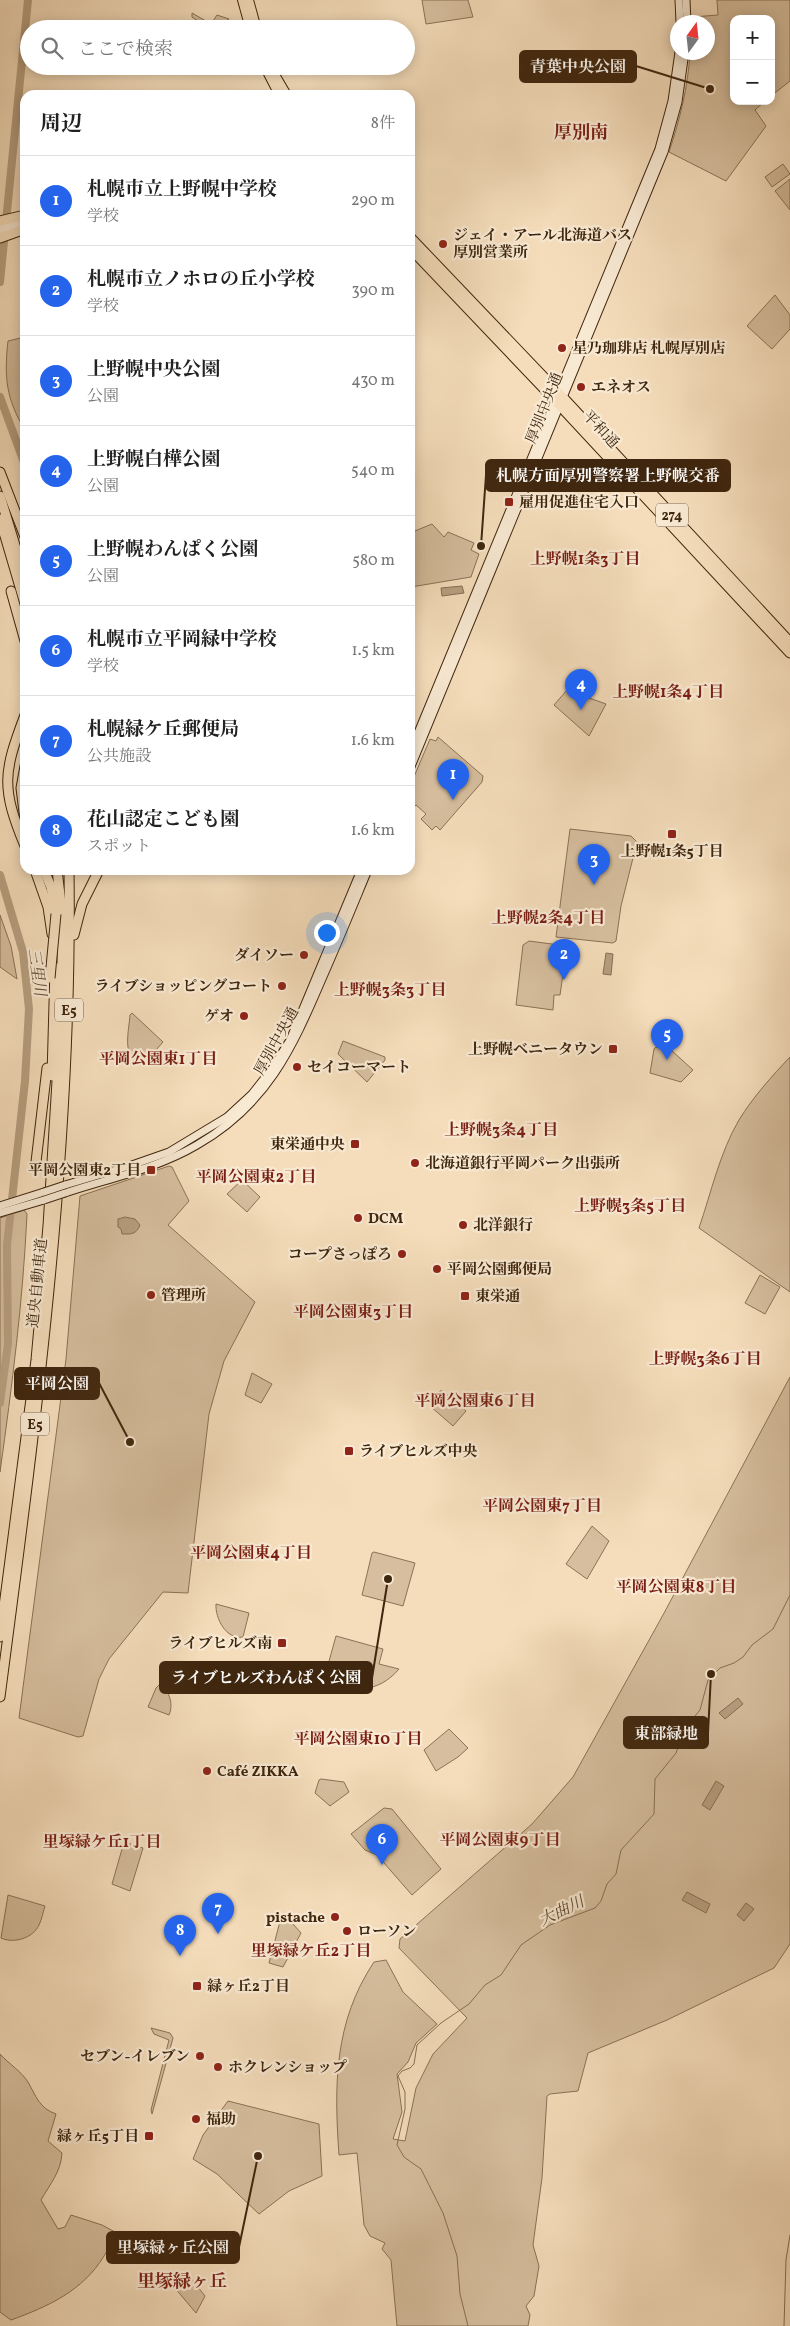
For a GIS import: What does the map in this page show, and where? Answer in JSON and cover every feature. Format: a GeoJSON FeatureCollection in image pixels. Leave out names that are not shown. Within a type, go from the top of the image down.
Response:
{"type":"FeatureCollection","features":[{"type":"Feature","properties":{"kind":"highway"},"geometry":{"type":"LineString","coordinates":[[0,221],[20,216]]}},
{"type":"Feature","properties":{"kind":"highway"},"geometry":{"type":"LineString","coordinates":[[0,238],[20,231]]}},
{"type":"Feature","properties":{"kind":"highway","name":"平和通"},"geometry":{"type":"LineString","coordinates":[[415,242],[790,653]]}},
{"type":"Feature","properties":{"kind":"highway","name":"平和通"},"geometry":{"type":"LineString","coordinates":[[415,253],[559,399],[790,642]]}},
{"type":"Feature","properties":{"kind":"highway"},"geometry":{"type":"LineString","coordinates":[[0,472],[20,524]]}},
{"type":"Feature","properties":{"kind":"highway"},"geometry":{"type":"LineString","coordinates":[[0,496],[20,562]]}},
{"type":"Feature","properties":{"kind":"highway"},"geometry":{"type":"LineString","coordinates":[[0,519],[20,587]]}},
{"type":"Feature","properties":{"kind":"highway"},"geometry":{"type":"LineString","coordinates":[[11,591],[20,623]]}},
{"type":"Feature","properties":{"kind":"highway"},"geometry":{"type":"LineString","coordinates":[[20,730],[9,765],[7,783],[13,816],[20,834]]}},
{"type":"Feature","properties":{"kind":"highway"},"geometry":{"type":"LineString","coordinates":[[37,875],[48,907],[55,962],[52,1072],[53,1146]]}},
{"type":"Feature","properties":{"kind":"highway"},"geometry":{"type":"LineString","coordinates":[[36,1162],[46,1081],[50,978],[56,914],[51,887],[46,875]]}},
{"type":"Feature","properties":{"kind":"highway","name":"道央自動車道"},"geometry":{"type":"LineString","coordinates":[[0,1638],[36,1360],[48,1226],[62,1001],[62,912],[58,875]]}},
{"type":"Feature","properties":{"kind":"highway","name":"道央自動車道"},"geometry":{"type":"LineString","coordinates":[[0,1697],[44,1356],[60,1168],[69,1021],[69,875]]}},
{"type":"Feature","properties":{"kind":"highway"},"geometry":{"type":"LineString","coordinates":[[69,1021],[74,976],[76,925],[82,904],[96,875]]}},
{"type":"Feature","properties":{"kind":"main road"},"geometry":{"type":"LineString","coordinates":[[242,0],[248,20]]}},
{"type":"Feature","properties":{"kind":"main road"},"geometry":{"type":"LineString","coordinates":[[249,0],[255,20]]}},
{"type":"Feature","properties":{"kind":"main road"},"geometry":{"type":"LineString","coordinates":[[679,0],[680,15]]}},
{"type":"Feature","properties":{"kind":"main road"},"geometry":{"type":"LineString","coordinates":[[686,0],[687,15]]}},
{"type":"Feature","properties":{"kind":"main road","name":"厚別中央通"},"geometry":{"type":"LineString","coordinates":[[415,757],[659,149],[672,101],[678,60]]}},
{"type":"Feature","properties":{"kind":"main road","name":"厚別中央通"},"geometry":{"type":"LineString","coordinates":[[415,740],[664,152],[678,102],[684,60]]}},
{"type":"Feature","properties":{"kind":"main road"},"geometry":{"type":"LineString","coordinates":[[269,75],[276,90]]}},
{"type":"Feature","properties":{"kind":"main road"},"geometry":{"type":"LineString","coordinates":[[275,75],[283,90]]}},
{"type":"Feature","properties":{"kind":"main road"},"geometry":{"type":"LineString","coordinates":[[0,226],[20,220]]}},
{"type":"Feature","properties":{"kind":"main road"},"geometry":{"type":"LineString","coordinates":[[0,231],[20,226]]}},
{"type":"Feature","properties":{"kind":"main road","name":"厚別中央通"},"geometry":{"type":"LineString","coordinates":[[1,1209],[21,1199],[169,1152],[227,1117],[252,1094],[271,1070],[290,1040],[359,875]]}},
{"type":"Feature","properties":{"kind":"main road","name":"厚別中央通"},"geometry":{"type":"LineString","coordinates":[[1,1209],[19,1207],[136,1172],[188,1150],[216,1134],[260,1094],[280,1067],[300,1031],[366,875]]}},
{"type":"Feature","properties":{"kind":"shaded area"},"geometry":{"type":"Polygon","coordinates":[[[422,0],[468,0],[473,17],[426,24],[422,0]]]}},
{"type":"Feature","properties":{"kind":"shaded area"},"geometry":{"type":"Polygon","coordinates":[[[717,0],[790,0],[790,81],[775,93],[775,15],[730,15],[730,105],[761,105],[755,110],[766,126],[726,181],[669,152],[683,103],[689,60],[715,60],[715,15],[718,15],[717,0]]]}},
{"type":"Feature","properties":{"kind":"shaded area"},"geometry":{"type":"Polygon","coordinates":[[[192,13],[204,20],[196,20],[192,17],[192,13]]]}},
{"type":"Feature","properties":{"kind":"shaded area"},"geometry":{"type":"Polygon","coordinates":[[[217,15],[229,19],[228,20],[214,20],[217,15]]]}},
{"type":"Feature","properties":{"kind":"shaded area"},"geometry":{"type":"Polygon","coordinates":[[[783,164],[790,174],[772,187],[765,177],[783,164]]]}},
{"type":"Feature","properties":{"kind":"shaded area"},"geometry":{"type":"Polygon","coordinates":[[[790,179],[790,210],[775,191],[790,179]]]}},
{"type":"Feature","properties":{"kind":"shaded area"},"geometry":{"type":"Polygon","coordinates":[[[775,295],[790,315],[790,329],[772,349],[747,326],[775,295]]]}},
{"type":"Feature","properties":{"kind":"shaded area"},"geometry":{"type":"Polygon","coordinates":[[[20,338],[20,421],[10,398],[8,387],[6,366],[8,341],[20,338]]]}},
{"type":"Feature","properties":{"kind":"shaded area"},"geometry":{"type":"Polygon","coordinates":[[[432,524],[444,537],[448,532],[474,543],[471,550],[479,554],[471,577],[415,586],[415,531],[432,524]]]}},
{"type":"Feature","properties":{"kind":"shaded area"},"geometry":{"type":"Polygon","coordinates":[[[462,586],[464,593],[442,596],[441,588],[462,586]]]}},
{"type":"Feature","properties":{"kind":"shaded area"},"geometry":{"type":"Polygon","coordinates":[[[567,690],[606,704],[589,736],[554,705],[567,690]]]}},
{"type":"Feature","properties":{"kind":"shaded area"},"geometry":{"type":"Polygon","coordinates":[[[438,737],[483,776],[482,782],[440,830],[436,826],[432,830],[421,819],[426,814],[415,806],[415,774],[430,739],[436,741],[438,737]]]}},
{"type":"Feature","properties":{"kind":"shaded area"},"geometry":{"type":"Polygon","coordinates":[[[570,829],[631,836],[637,842],[621,906],[616,941],[613,943],[556,937],[570,829]]]}},
{"type":"Feature","properties":{"kind":"shaded area"},"geometry":{"type":"Polygon","coordinates":[[[0,915],[11,946],[17,979],[0,967],[0,915]]]}},
{"type":"Feature","properties":{"kind":"shaded area"},"geometry":{"type":"Polygon","coordinates":[[[529,941],[567,946],[560,995],[554,995],[553,1010],[516,1005],[523,945],[529,941]]]}},
{"type":"Feature","properties":{"kind":"shaded area"},"geometry":{"type":"Polygon","coordinates":[[[606,953],[613,954],[611,975],[603,974],[606,953]]]}},
{"type":"Feature","properties":{"kind":"shaded area"},"geometry":{"type":"Polygon","coordinates":[[[132,1013],[163,1042],[156,1050],[135,1062],[131,1057],[128,1046],[130,1015],[132,1013]]]}},
{"type":"Feature","properties":{"kind":"shaded area"},"geometry":{"type":"Polygon","coordinates":[[[343,1041],[385,1057],[385,1060],[367,1082],[338,1054],[343,1041]]]}},
{"type":"Feature","properties":{"kind":"shaded area"},"geometry":{"type":"Polygon","coordinates":[[[656,1047],[671,1050],[693,1070],[681,1082],[650,1073],[656,1047]]]}},
{"type":"Feature","properties":{"kind":"shaded area"},"geometry":{"type":"Polygon","coordinates":[[[790,1057],[790,1292],[699,1228],[721,1159],[732,1132],[744,1111],[790,1057]]]}},
{"type":"Feature","properties":{"kind":"shaded area"},"geometry":{"type":"Polygon","coordinates":[[[169,1166],[172,1167],[189,1201],[168,1225],[255,1302],[224,1361],[209,1414],[188,1593],[163,1592],[109,1659],[99,1679],[83,1736],[78,1737],[19,1718],[66,1359],[80,1196],[169,1166]]]}},
{"type":"Feature","properties":{"kind":"shaded area"},"geometry":{"type":"Polygon","coordinates":[[[242,1180],[260,1197],[247,1212],[227,1194],[242,1180]]]}},
{"type":"Feature","properties":{"kind":"shaded area"},"geometry":{"type":"Polygon","coordinates":[[[24,1210],[27,1214],[20,1311],[0,1472],[0,1218],[24,1210]]]}},
{"type":"Feature","properties":{"kind":"shaded area"},"geometry":{"type":"Polygon","coordinates":[[[125,1217],[135,1219],[140,1225],[131,1234],[122,1234],[121,1229],[118,1227],[118,1219],[125,1217]]]}},
{"type":"Feature","properties":{"kind":"shaded area"},"geometry":{"type":"Polygon","coordinates":[[[760,1275],[780,1287],[765,1314],[745,1303],[760,1275]]]}},
{"type":"Feature","properties":{"kind":"shaded area"},"geometry":{"type":"Polygon","coordinates":[[[252,1373],[272,1384],[261,1403],[245,1395],[252,1373]]]}},
{"type":"Feature","properties":{"kind":"shaded area"},"geometry":{"type":"Polygon","coordinates":[[[790,1377],[790,1944],[774,1968],[667,2020],[588,2053],[578,2091],[547,2096],[542,2178],[533,2245],[539,2266],[534,2296],[526,2306],[530,2315],[528,2326],[397,2326],[391,2260],[382,2249],[385,2243],[370,2236],[364,2225],[357,2153],[339,2155],[337,2079],[344,2031],[351,2008],[374,1962],[386,1960],[403,1992],[437,2024],[416,2043],[408,2062],[397,2074],[402,2112],[393,2139],[405,2141],[416,2088],[433,2054],[467,2018],[399,1948],[400,1939],[532,1824],[573,1777],[663,1615],[790,1377]]]}},
{"type":"Feature","properties":{"kind":"shaded area"},"geometry":{"type":"Polygon","coordinates":[[[440,1391],[443,1391],[466,1411],[453,1426],[430,1406],[440,1391]]]}},
{"type":"Feature","properties":{"kind":"shaded area"},"geometry":{"type":"Polygon","coordinates":[[[592,1526],[609,1541],[587,1579],[566,1564],[592,1526]]]}},
{"type":"Feature","properties":{"kind":"shaded area"},"geometry":{"type":"Polygon","coordinates":[[[372,1553],[415,1563],[403,1606],[362,1595],[372,1553]]]}},
{"type":"Feature","properties":{"kind":"shaded area"},"geometry":{"type":"Polygon","coordinates":[[[216,1604],[249,1613],[243,1637],[237,1637],[227,1632],[217,1615],[216,1604]]]}},
{"type":"Feature","properties":{"kind":"shaded area"},"geometry":{"type":"Polygon","coordinates":[[[336,1636],[383,1649],[379,1664],[399,1669],[382,1683],[364,1689],[344,1688],[323,1683],[336,1636]]]}},
{"type":"Feature","properties":{"kind":"shaded area"},"geometry":{"type":"Polygon","coordinates":[[[161,1683],[170,1698],[171,1707],[169,1715],[148,1707],[156,1688],[161,1683]]]}},
{"type":"Feature","properties":{"kind":"shaded area"},"geometry":{"type":"Polygon","coordinates":[[[738,1698],[743,1704],[725,1719],[719,1713],[738,1698]]]}},
{"type":"Feature","properties":{"kind":"shaded area"},"geometry":{"type":"Polygon","coordinates":[[[449,1729],[468,1748],[436,1771],[424,1750],[449,1729]]]}},
{"type":"Feature","properties":{"kind":"shaded area"},"geometry":{"type":"Polygon","coordinates":[[[321,1779],[344,1782],[349,1792],[330,1806],[315,1793],[321,1779]]]}},
{"type":"Feature","properties":{"kind":"shaded area"},"geometry":{"type":"Polygon","coordinates":[[[716,1781],[724,1786],[710,1810],[702,1805],[716,1781]]]}},
{"type":"Feature","properties":{"kind":"shaded area"},"geometry":{"type":"Polygon","coordinates":[[[384,1808],[392,1809],[441,1869],[412,1895],[377,1855],[365,1850],[351,1834],[384,1808]]]}},
{"type":"Feature","properties":{"kind":"shaded area"},"geometry":{"type":"Polygon","coordinates":[[[124,1842],[143,1848],[130,1891],[112,1884],[124,1842]]]}},
{"type":"Feature","properties":{"kind":"shaded area"},"geometry":{"type":"Polygon","coordinates":[[[687,1892],[710,1904],[706,1913],[682,1900],[687,1892]]]}},
{"type":"Feature","properties":{"kind":"shaded area"},"geometry":{"type":"Polygon","coordinates":[[[8,1895],[45,1906],[36,1930],[23,1939],[6,1940],[1,1938],[8,1895]]]}},
{"type":"Feature","properties":{"kind":"shaded area"},"geometry":{"type":"Polygon","coordinates":[[[746,1903],[754,1909],[744,1921],[737,1915],[746,1903]]]}},
{"type":"Feature","properties":{"kind":"shaded area"},"geometry":{"type":"Polygon","coordinates":[[[282,1914],[301,1933],[283,1967],[269,1963],[282,1914]]]}},
{"type":"Feature","properties":{"kind":"shaded area"},"geometry":{"type":"Polygon","coordinates":[[[151,2028],[170,2033],[173,2038],[152,2114],[151,2110],[169,2040],[154,2034],[151,2028]]]}},
{"type":"Feature","properties":{"kind":"shaded area"},"geometry":{"type":"Polygon","coordinates":[[[0,2054],[25,2078],[42,2105],[56,2114],[48,2141],[62,2153],[60,2166],[41,2200],[58,2229],[65,2227],[71,2215],[102,2225],[115,2232],[109,2248],[86,2279],[51,2303],[11,2320],[0,2312],[0,2054]]]}},
{"type":"Feature","properties":{"kind":"shaded area"},"geometry":{"type":"Polygon","coordinates":[[[228,2101],[319,2124],[322,2176],[289,2191],[259,2214],[217,2174],[193,2159],[203,2135],[228,2101]]]}},
{"type":"Feature","properties":{"kind":"shaded area"},"geometry":{"type":"Polygon","coordinates":[[[189,2276],[205,2296],[196,2313],[174,2287],[189,2276]]]}},
{"type":"Feature","properties":{"kind":"waterway","name":"三里川"},"geometry":{"type":"LineString","coordinates":[[26,20],[28,0]]}},
{"type":"Feature","properties":{"kind":"waterway","name":"三里川"},"geometry":{"type":"LineString","coordinates":[[0,282],[21,75]]}},
{"type":"Feature","properties":{"kind":"waterway","name":"三里川"},"geometry":{"type":"LineString","coordinates":[[0,397],[20,451]]}},
{"type":"Feature","properties":{"kind":"waterway","name":"三里川"},"geometry":{"type":"LineString","coordinates":[[0,875],[23,952],[29,1009],[25,1081],[7,1245],[8,1344],[0,1403]]}},
{"type":"Feature","properties":{"kind":"waterway","name":"大曲川"},"geometry":{"type":"LineString","coordinates":[[468,2326],[460,2294],[457,2256],[443,2213],[421,2169],[404,2157],[397,2145],[405,2109],[405,2092],[398,2076],[402,2071],[414,2064],[417,2045],[441,2023],[469,2004],[485,1985],[501,1975],[521,1945],[550,1925],[595,1908],[601,1901],[607,1884],[616,1874],[621,1850],[654,1814],[655,1779],[676,1753],[685,1728],[700,1710],[708,1680],[720,1668],[734,1663],[743,1657],[752,1645],[773,1629],[790,1595]]}},
{"type":"Feature","properties":{"kind":"waterway"},"geometry":{"type":"LineString","coordinates":[[784,2326],[786,2260],[790,2235]]}},
{"type":"Feature","properties":{"kind":"place","name":"青葉中央公園"},"geometry":{"type":"Point","coordinates":[710,89]}},
{"type":"Feature","properties":{"kind":"place","name":"ジェイ・アール北海道バス 厚別営業所"},"geometry":{"type":"Point","coordinates":[443,244]}},
{"type":"Feature","properties":{"kind":"place","name":"星乃珈琲店 札幌厚別店"},"geometry":{"type":"Point","coordinates":[562,348]}},
{"type":"Feature","properties":{"kind":"place","name":"エネオス"},"geometry":{"type":"Point","coordinates":[581,387]}},
{"type":"Feature","properties":{"kind":"place","name":"雇用促進住宅入口"},"geometry":{"type":"Point","coordinates":[509,502]}},
{"type":"Feature","properties":{"kind":"place","name":"札幌方面厚別警察署上野幌交番"},"geometry":{"type":"Point","coordinates":[481,546]}},
{"type":"Feature","properties":{"kind":"place","name":"上野幌白樺公園"},"geometry":{"type":"Point","coordinates":[581,710]}},
{"type":"Feature","properties":{"kind":"place","name":"札幌市立上野幌中学校"},"geometry":{"type":"Point","coordinates":[453,800]}},
{"type":"Feature","properties":{"kind":"place","name":"上野幌1条5丁目"},"geometry":{"type":"Point","coordinates":[672,834]}},
{"type":"Feature","properties":{"kind":"place","name":"上野幌中央公園"},"geometry":{"type":"Point","coordinates":[594,885]}},
{"type":"Feature","properties":{"kind":"place","name":"ダイソー"},"geometry":{"type":"Point","coordinates":[304,955]}},
{"type":"Feature","properties":{"kind":"place","name":"札幌市立ノホロの丘小学校"},"geometry":{"type":"Point","coordinates":[564,980]}},
{"type":"Feature","properties":{"kind":"place","name":"ライブショッピングコート"},"geometry":{"type":"Point","coordinates":[282,986]}},
{"type":"Feature","properties":{"kind":"place","name":"ゲオ"},"geometry":{"type":"Point","coordinates":[244,1016]}},
{"type":"Feature","properties":{"kind":"place","name":"上野幌ベニータウン"},"geometry":{"type":"Point","coordinates":[613,1049]}},
{"type":"Feature","properties":{"kind":"place","name":"上野幌わんぱく公園"},"geometry":{"type":"Point","coordinates":[667,1060]}},
{"type":"Feature","properties":{"kind":"place","name":"セイコーマート"},"geometry":{"type":"Point","coordinates":[297,1067]}},
{"type":"Feature","properties":{"kind":"place","name":"東栄通中央"},"geometry":{"type":"Point","coordinates":[355,1144]}},
{"type":"Feature","properties":{"kind":"place","name":"北海道銀行平岡パーク出張所"},"geometry":{"type":"Point","coordinates":[415,1163]}},
{"type":"Feature","properties":{"kind":"place","name":"平岡公園東2丁目"},"geometry":{"type":"Point","coordinates":[151,1170]}},
{"type":"Feature","properties":{"kind":"place","name":"DCM"},"geometry":{"type":"Point","coordinates":[358,1218]}},
{"type":"Feature","properties":{"kind":"place","name":"北洋銀行"},"geometry":{"type":"Point","coordinates":[463,1225]}},
{"type":"Feature","properties":{"kind":"place","name":"コープさっぽろ"},"geometry":{"type":"Point","coordinates":[402,1254]}},
{"type":"Feature","properties":{"kind":"place","name":"平岡公園郵便局"},"geometry":{"type":"Point","coordinates":[437,1269]}},
{"type":"Feature","properties":{"kind":"place","name":"管理所"},"geometry":{"type":"Point","coordinates":[151,1295]}},
{"type":"Feature","properties":{"kind":"place","name":"東栄通"},"geometry":{"type":"Point","coordinates":[465,1296]}},
{"type":"Feature","properties":{"kind":"place","name":"平岡公園"},"geometry":{"type":"Point","coordinates":[130,1442]}},
{"type":"Feature","properties":{"kind":"place","name":"ライブヒルズ中央"},"geometry":{"type":"Point","coordinates":[349,1451]}},
{"type":"Feature","properties":{"kind":"place","name":"ライブヒルズわんぱく公園"},"geometry":{"type":"Point","coordinates":[388,1579]}},
{"type":"Feature","properties":{"kind":"place","name":"ライブヒルズ南"},"geometry":{"type":"Point","coordinates":[282,1643]}},
{"type":"Feature","properties":{"kind":"place","name":"東部緑地"},"geometry":{"type":"Point","coordinates":[711,1674]}},
{"type":"Feature","properties":{"kind":"place","name":"Café ZIKKA"},"geometry":{"type":"Point","coordinates":[207,1771]}},
{"type":"Feature","properties":{"kind":"place","name":"札幌市立平岡緑中学校"},"geometry":{"type":"Point","coordinates":[382,1865]}},
{"type":"Feature","properties":{"kind":"place","name":"pistache"},"geometry":{"type":"Point","coordinates":[335,1917]}},
{"type":"Feature","properties":{"kind":"place","name":"ローソン"},"geometry":{"type":"Point","coordinates":[347,1931]}},
{"type":"Feature","properties":{"kind":"place","name":"札幌緑ケ丘郵便局"},"geometry":{"type":"Point","coordinates":[218,1934]}},
{"type":"Feature","properties":{"kind":"place","name":"花山認定こども園"},"geometry":{"type":"Point","coordinates":[180,1956]}},
{"type":"Feature","properties":{"kind":"place","name":"緑ヶ丘2丁目"},"geometry":{"type":"Point","coordinates":[197,1986]}},
{"type":"Feature","properties":{"kind":"place","name":"セブン-イレブン"},"geometry":{"type":"Point","coordinates":[200,2056]}},
{"type":"Feature","properties":{"kind":"place","name":"ホクレンショップ"},"geometry":{"type":"Point","coordinates":[218,2067]}},
{"type":"Feature","properties":{"kind":"place","name":"福助"},"geometry":{"type":"Point","coordinates":[196,2119]}},
{"type":"Feature","properties":{"kind":"place","name":"緑ヶ丘5丁目"},"geometry":{"type":"Point","coordinates":[149,2136]}},
{"type":"Feature","properties":{"kind":"place","name":"里塚緑ヶ丘公園"},"geometry":{"type":"Point","coordinates":[258,2156]}},
{"type":"Feature","properties":{"kind":"district","name":"厚別南"},"geometry":{"type":"Point","coordinates":[581,132]}},
{"type":"Feature","properties":{"kind":"district","name":"上野幌1条3丁目"},"geometry":{"type":"Point","coordinates":[585,558]}},
{"type":"Feature","properties":{"kind":"district","name":"上野幌1条4丁目"},"geometry":{"type":"Point","coordinates":[668,691]}},
{"type":"Feature","properties":{"kind":"district","name":"上野幌2条4丁目"},"geometry":{"type":"Point","coordinates":[548,917]}},
{"type":"Feature","properties":{"kind":"district","name":"上野幌3条3丁目"},"geometry":{"type":"Point","coordinates":[390,989]}},
{"type":"Feature","properties":{"kind":"district","name":"平岡公園東1丁目"},"geometry":{"type":"Point","coordinates":[158,1058]}},
{"type":"Feature","properties":{"kind":"district","name":"上野幌3条4丁目"},"geometry":{"type":"Point","coordinates":[501,1129]}},
{"type":"Feature","properties":{"kind":"district","name":"平岡公園東2丁目"},"geometry":{"type":"Point","coordinates":[256,1176]}},
{"type":"Feature","properties":{"kind":"district","name":"上野幌3条5丁目"},"geometry":{"type":"Point","coordinates":[630,1205]}},
{"type":"Feature","properties":{"kind":"district","name":"平岡公園東3丁目"},"geometry":{"type":"Point","coordinates":[353,1311]}},
{"type":"Feature","properties":{"kind":"district","name":"上野幌3条6丁目"},"geometry":{"type":"Point","coordinates":[705,1358]}},
{"type":"Feature","properties":{"kind":"district","name":"平岡公園東6丁目"},"geometry":{"type":"Point","coordinates":[475,1400]}},
{"type":"Feature","properties":{"kind":"district","name":"平岡公園東7丁目"},"geometry":{"type":"Point","coordinates":[542,1505]}},
{"type":"Feature","properties":{"kind":"district","name":"平岡公園東4丁目"},"geometry":{"type":"Point","coordinates":[251,1552]}},
{"type":"Feature","properties":{"kind":"district","name":"平岡公園東8丁目"},"geometry":{"type":"Point","coordinates":[676,1586]}},
{"type":"Feature","properties":{"kind":"district","name":"平岡公園東10丁目"},"geometry":{"type":"Point","coordinates":[358,1738]}},
{"type":"Feature","properties":{"kind":"district","name":"平岡公園東9丁目"},"geometry":{"type":"Point","coordinates":[500,1839]}},
{"type":"Feature","properties":{"kind":"district","name":"里塚緑ケ丘1丁目"},"geometry":{"type":"Point","coordinates":[102,1841]}},
{"type":"Feature","properties":{"kind":"district","name":"里塚緑ケ丘2丁目"},"geometry":{"type":"Point","coordinates":[311,1950]}},
{"type":"Feature","properties":{"kind":"district","name":"里塚緑ヶ丘"},"geometry":{"type":"Point","coordinates":[182,2281]}}]}
